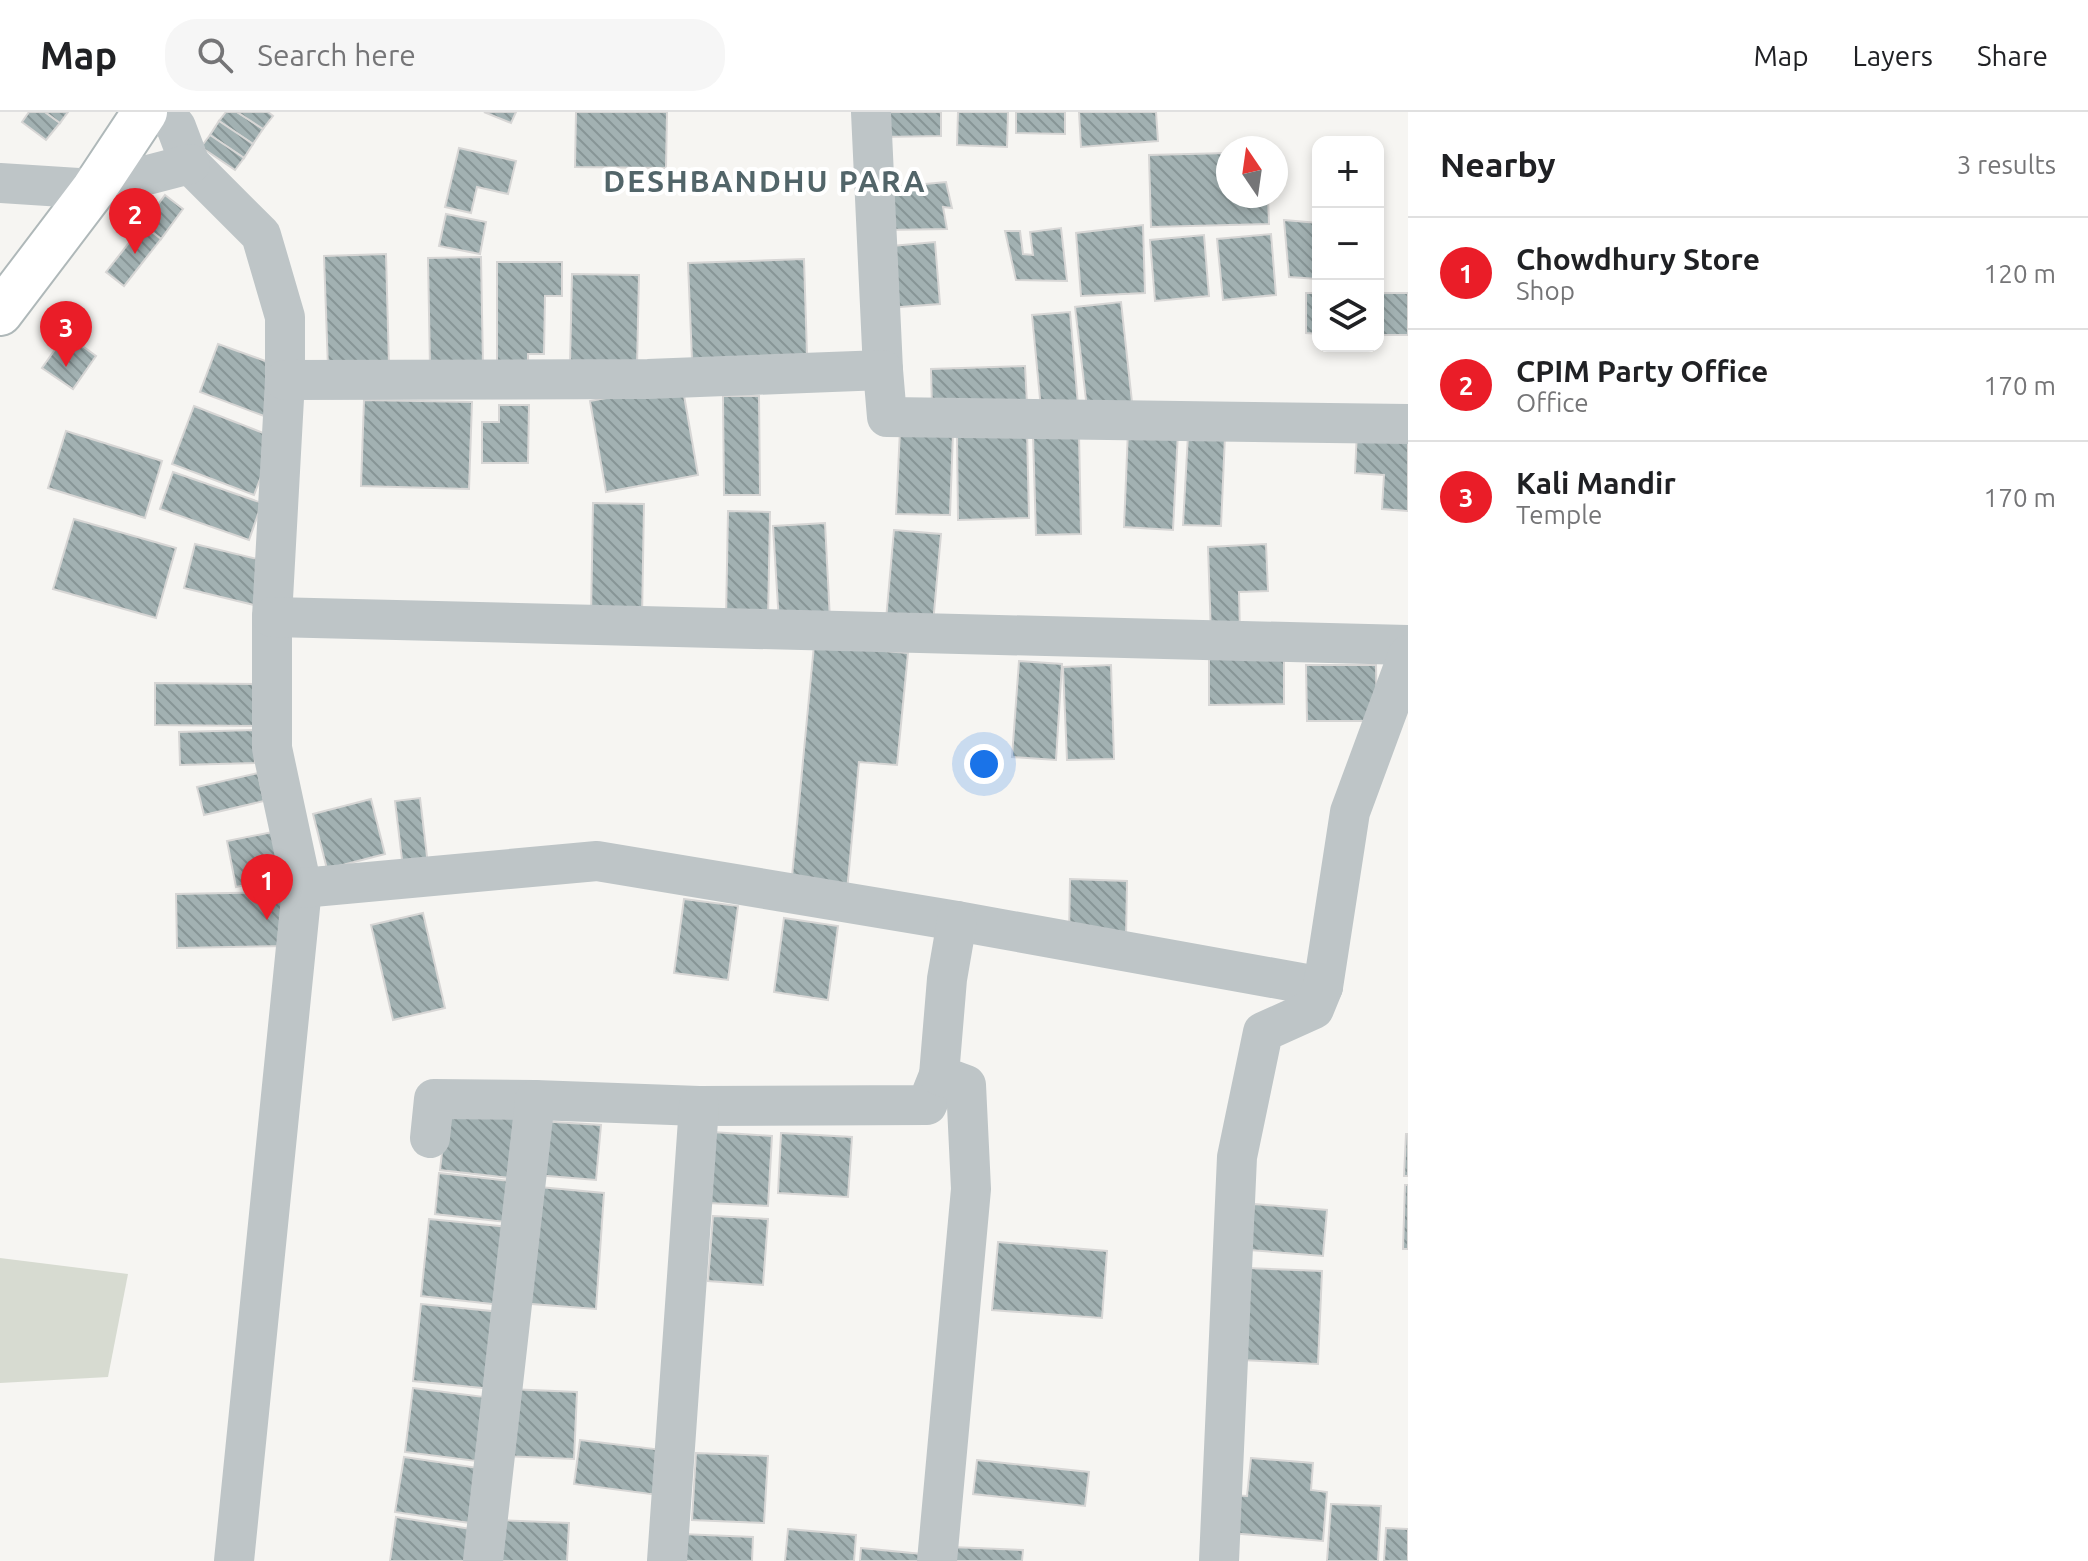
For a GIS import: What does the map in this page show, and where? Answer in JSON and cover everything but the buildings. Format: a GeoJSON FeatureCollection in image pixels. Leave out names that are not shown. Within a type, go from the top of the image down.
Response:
{"type":"FeatureCollection","features":[{"type":"Feature","properties":{"kind":"main road"},"geometry":{"type":"LineString","coordinates":[[0,313],[94,189],[145,112]]}},
{"type":"Feature","properties":{"kind":"street"},"geometry":{"type":"LineString","coordinates":[[164,112],[176,127],[190,164],[261,235],[285,317],[285,380],[272,617],[272,748],[302,888],[234,1561]]}},
{"type":"Feature","properties":{"kind":"street"},"geometry":{"type":"LineString","coordinates":[[871,112],[887,417],[1408,424]]}},
{"type":"Feature","properties":{"kind":"street"},"geometry":{"type":"LineString","coordinates":[[0,183],[94,189],[190,164]]}},
{"type":"Feature","properties":{"kind":"street"},"geometry":{"type":"LineString","coordinates":[[285,380],[648,379],[883,370]]}},
{"type":"Feature","properties":{"kind":"street"},"geometry":{"type":"LineString","coordinates":[[272,617],[1408,645]]}},
{"type":"Feature","properties":{"kind":"street"},"geometry":{"type":"LineString","coordinates":[[1219,1561],[1237,1157],[1263,1032],[1314,1009],[1323,987],[1350,812],[1408,655]]}},
{"type":"Feature","properties":{"kind":"street"},"geometry":{"type":"LineString","coordinates":[[302,888],[597,861],[957,921],[1323,987]]}},
{"type":"Feature","properties":{"kind":"street"},"geometry":{"type":"LineString","coordinates":[[430,1138],[434,1099],[699,1106],[927,1105],[939,1075],[947,979],[957,921]]}},
{"type":"Feature","properties":{"kind":"street"},"geometry":{"type":"LineString","coordinates":[[937,1561],[971,1189],[966,1085],[939,1075]]}},
{"type":"Feature","properties":{"kind":"street"},"geometry":{"type":"LineString","coordinates":[[483,1561],[535,1100]]}},
{"type":"Feature","properties":{"kind":"street"},"geometry":{"type":"LineString","coordinates":[[667,1561],[699,1106]]}},
{"type":"Feature","properties":{"kind":"shaded area"},"geometry":{"type":"Polygon","coordinates":[[[0,1258],[128,1274],[108,1377],[0,1383],[0,1258]]]}},
{"type":"Feature","properties":{"kind":"place","name":"CPIM Party Office"},"geometry":{"type":"Point","coordinates":[135,254]}},
{"type":"Feature","properties":{"kind":"place","name":"Kali Mandir"},"geometry":{"type":"Point","coordinates":[66,367]}},
{"type":"Feature","properties":{"kind":"place","name":"Chowdhury Store"},"geometry":{"type":"Point","coordinates":[267,920]}},
{"type":"Feature","properties":{"kind":"district","name":"DESHBANDHU PARA"},"geometry":{"type":"Point","coordinates":[765,181]}}]}
